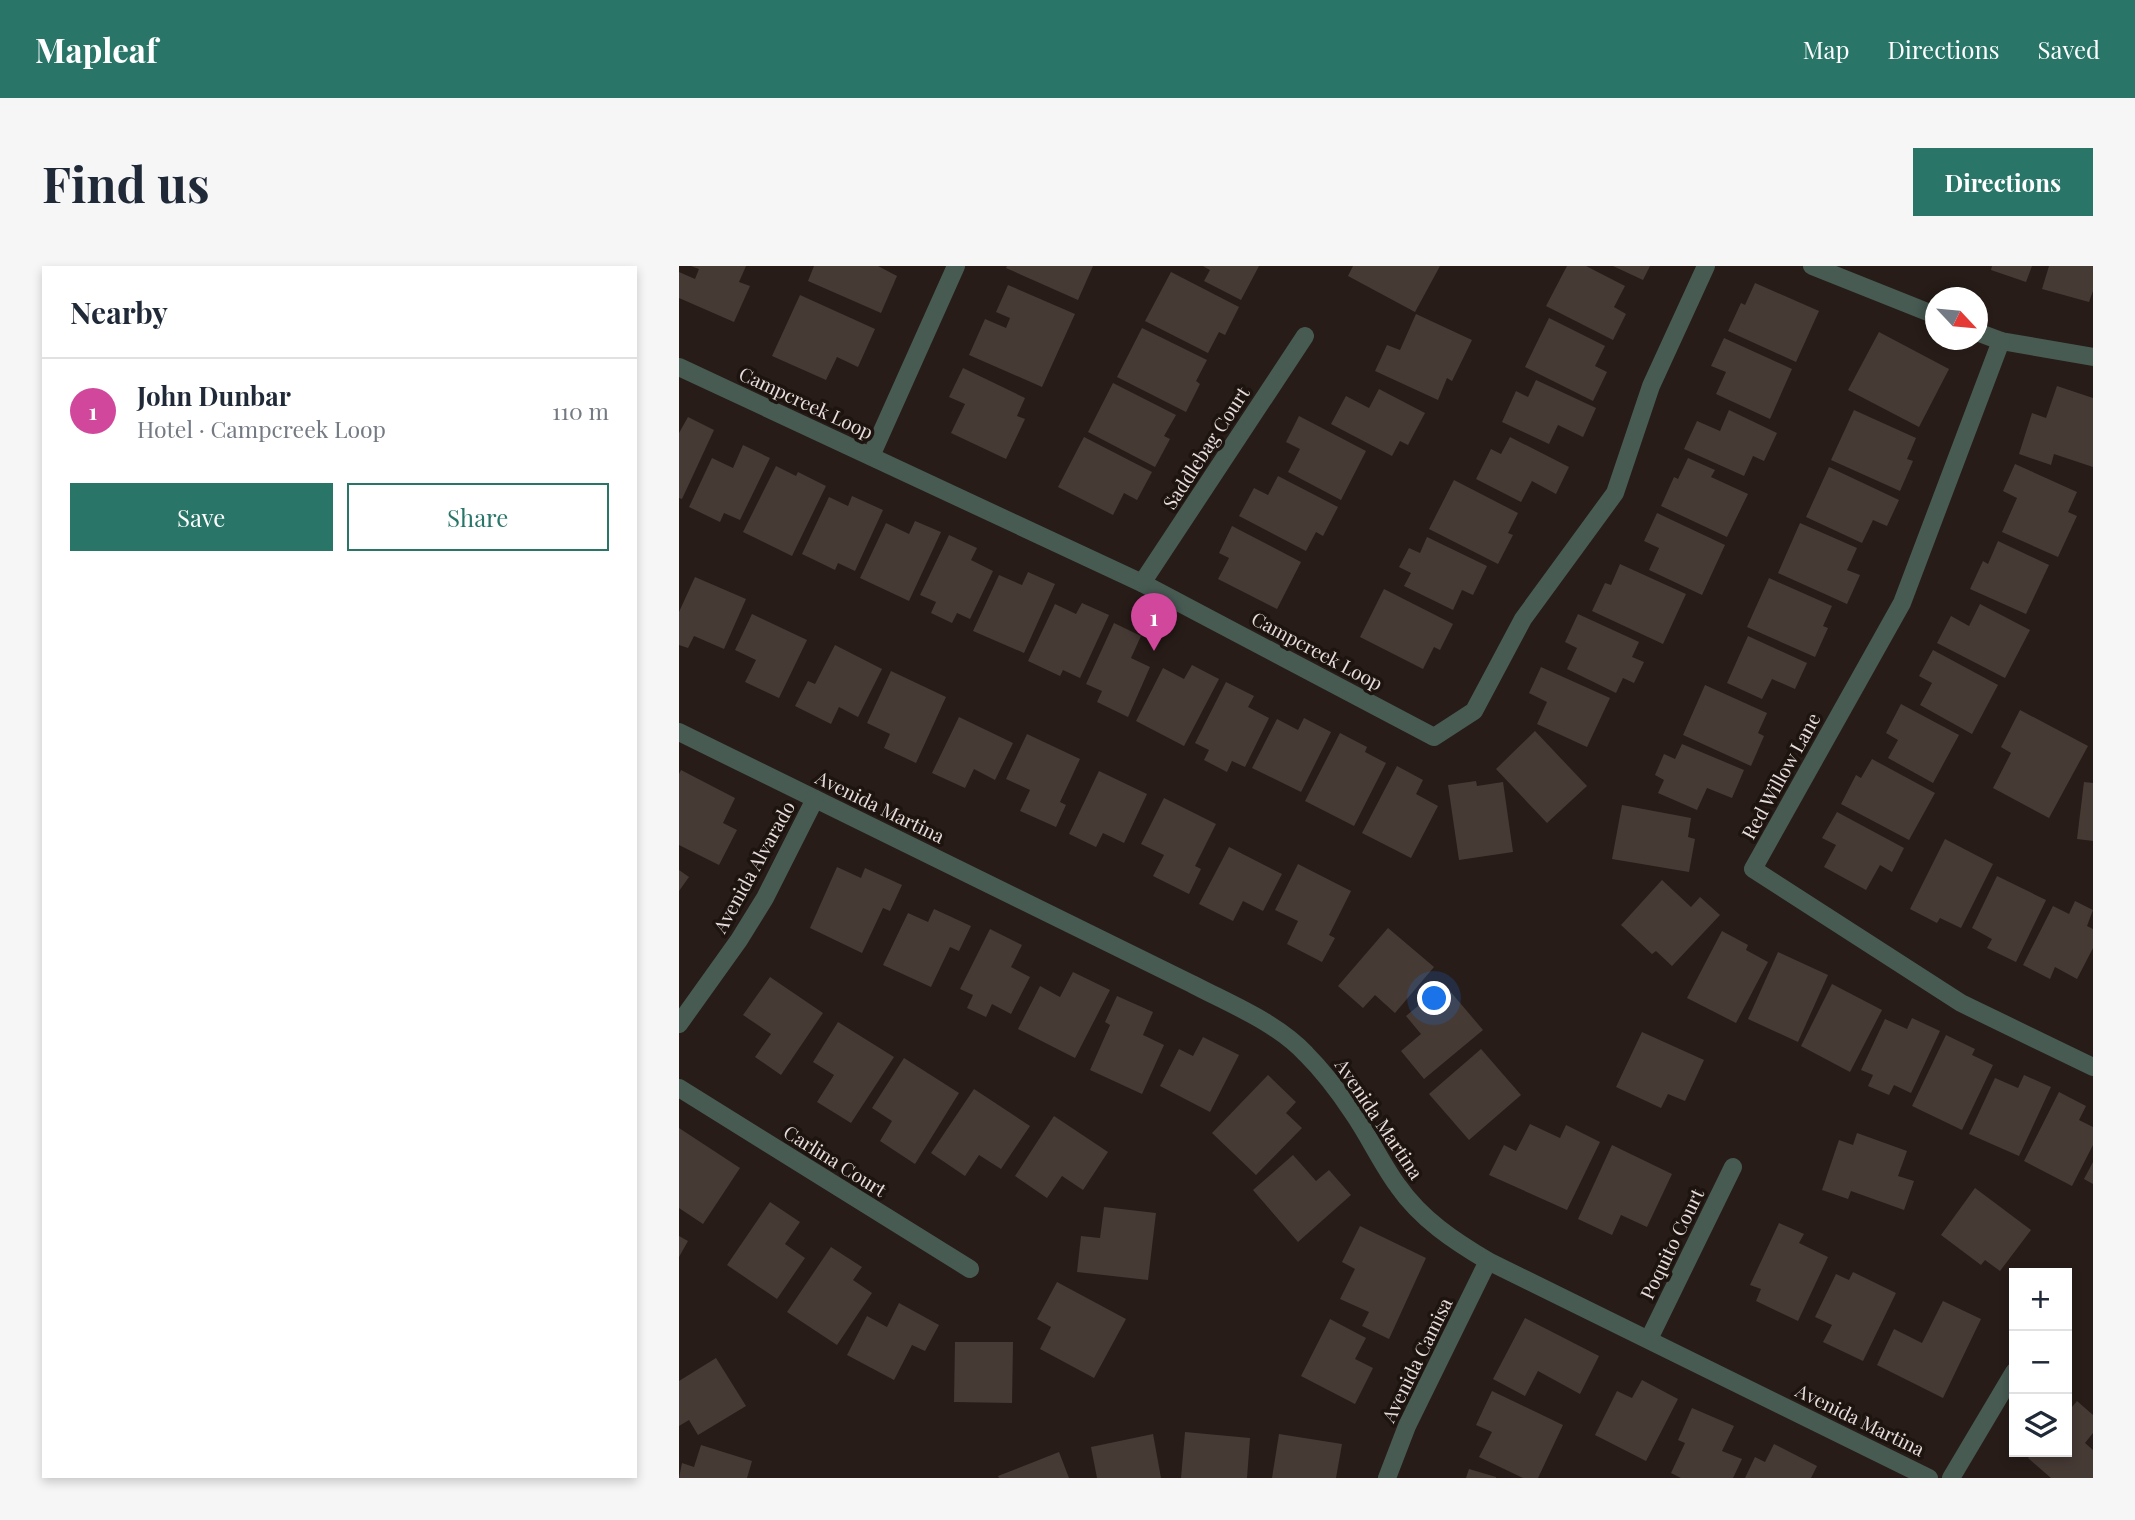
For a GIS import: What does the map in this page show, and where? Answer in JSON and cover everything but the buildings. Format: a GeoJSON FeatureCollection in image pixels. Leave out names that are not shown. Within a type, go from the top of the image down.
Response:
{"type":"FeatureCollection","features":[{"type":"Feature","properties":{"kind":"street"},"geometry":{"type":"LineString","coordinates":[[871,456],[956,266]]}},
{"type":"Feature","properties":{"kind":"street","name":"Campcreek Loop"},"geometry":{"type":"LineString","coordinates":[[679,367],[1142,583],[1434,737],[1474,711],[1523,619],[1615,492],[1651,386],[1706,266]]}},
{"type":"Feature","properties":{"kind":"street"},"geometry":{"type":"LineString","coordinates":[[1812,266],[1925,311]]}},
{"type":"Feature","properties":{"kind":"street","name":"Saddlebag Court"},"geometry":{"type":"LineString","coordinates":[[1142,583],[1305,336]]}},
{"type":"Feature","properties":{"kind":"street"},"geometry":{"type":"LineString","coordinates":[[1988,336],[2001,341],[2093,357]]}},
{"type":"Feature","properties":{"kind":"street","name":"Red Willow Lane"},"geometry":{"type":"LineString","coordinates":[[2001,341],[1902,603],[1753,869],[1961,1003],[2093,1067]]}},
{"type":"Feature","properties":{"kind":"street","name":"Avenida Martina"},"geometry":{"type":"LineString","coordinates":[[679,732],[1192,984],[1273,1028],[1304,1051],[1330,1079],[1398,1186],[1422,1214],[1453,1240],[1488,1261],[1929,1478]]}},
{"type":"Feature","properties":{"kind":"street","name":"Avenida Alvarado"},"geometry":{"type":"LineString","coordinates":[[679,1024],[739,940],[765,898],[815,799]]}},
{"type":"Feature","properties":{"kind":"street","name":"Carlina Court"},"geometry":{"type":"LineString","coordinates":[[679,1088],[970,1269]]}},
{"type":"Feature","properties":{"kind":"street","name":"Poquito Court"},"geometry":{"type":"LineString","coordinates":[[1649,1339],[1733,1167]]}},
{"type":"Feature","properties":{"kind":"street","name":"Avenida Camisa"},"geometry":{"type":"LineString","coordinates":[[1387,1478],[1407,1426],[1488,1261]]}},
{"type":"Feature","properties":{"kind":"street"},"geometry":{"type":"LineString","coordinates":[[1951,1478],[2009,1380]]}},
{"type":"Feature","properties":{"kind":"place","name":"John Dunbar"},"geometry":{"type":"Point","coordinates":[1154,651]}}]}
